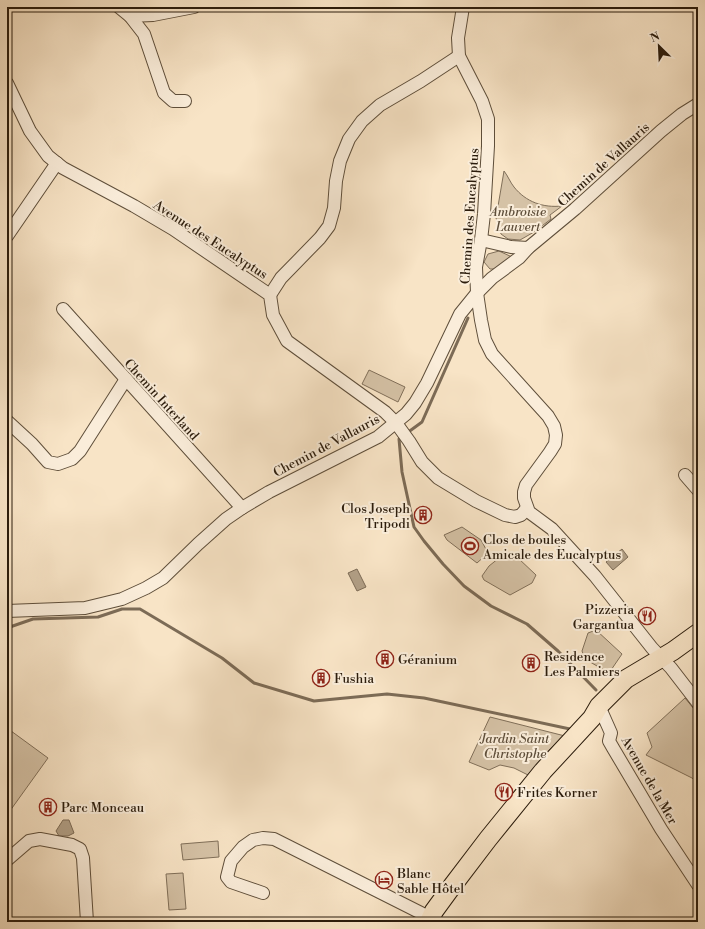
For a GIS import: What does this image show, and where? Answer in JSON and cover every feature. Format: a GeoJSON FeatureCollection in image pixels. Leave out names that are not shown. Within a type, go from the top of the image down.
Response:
{"type":"FeatureCollection","features":[{"type":"Feature","properties":{"kind":"main road"},"geometry":{"type":"LineString","coordinates":[[430,920],[453,884],[484,844],[543,771],[592,718],[599,706],[626,679],[673,651],[698,633]]}},
{"type":"Feature","properties":{"kind":"street"},"geometry":{"type":"LineString","coordinates":[[119,7],[130,16],[144,34],[164,93],[173,101],[185,101]]}},
{"type":"Feature","properties":{"kind":"street"},"geometry":{"type":"LineString","coordinates":[[130,16],[153,16],[194,7]]}},
{"type":"Feature","properties":{"kind":"street","name":"Chemin des Eucalyptus"},"geometry":{"type":"LineString","coordinates":[[463,7],[458,38],[459,56],[482,101],[488,119],[488,146],[481,240],[476,267],[477,293],[485,340],[492,354],[548,416],[554,426],[556,435],[555,444],[526,485],[524,492],[527,508]]}},
{"type":"Feature","properties":{"kind":"street"},"geometry":{"type":"LineString","coordinates":[[144,34],[153,16]]}},
{"type":"Feature","properties":{"kind":"street"},"geometry":{"type":"LineString","coordinates":[[270,295],[281,278],[320,238],[329,226],[334,208],[336,181],[340,161],[349,139],[362,122],[380,105],[421,81],[459,56]]}},
{"type":"Feature","properties":{"kind":"street","name":"Avenue des Eucalyptus"},"geometry":{"type":"LineString","coordinates":[[7,82],[30,131],[48,156],[63,168],[134,206],[173,229],[270,295],[273,316],[286,341],[385,412],[402,432],[422,462],[438,478],[476,501],[505,515],[515,517],[521,515],[527,508]]}},
{"type":"Feature","properties":{"kind":"street","name":"Chemin de Vallauris"},"geometry":{"type":"LineString","coordinates":[[7,612],[86,608],[122,599],[163,578],[226,519],[242,508],[307,472],[378,437],[402,432],[406,414],[427,383],[460,314],[477,293],[492,278],[519,258],[528,248],[661,131],[682,114],[698,104]]}},
{"type":"Feature","properties":{"kind":"street"},"geometry":{"type":"LineString","coordinates":[[7,236],[57,163]]}},
{"type":"Feature","properties":{"kind":"street"},"geometry":{"type":"LineString","coordinates":[[481,240],[511,247],[528,248]]}},
{"type":"Feature","properties":{"kind":"street","name":"Chemin Interland"},"geometry":{"type":"LineString","coordinates":[[63,309],[242,508]]}},
{"type":"Feature","properties":{"kind":"street"},"geometry":{"type":"LineString","coordinates":[[7,421],[32,444],[48,462],[58,464],[72,459],[80,451],[126,379]]}},
{"type":"Feature","properties":{"kind":"street"},"geometry":{"type":"LineString","coordinates":[[686,475],[698,490]]}},
{"type":"Feature","properties":{"kind":"street"},"geometry":{"type":"LineString","coordinates":[[527,508],[529,512],[552,529],[595,576],[698,703]]}},
{"type":"Feature","properties":{"kind":"street","name":"Avenue de la Mer"},"geometry":{"type":"LineString","coordinates":[[599,706],[610,733],[609,740],[661,829],[698,885]]}},
{"type":"Feature","properties":{"kind":"street"},"geometry":{"type":"LineString","coordinates":[[263,892],[231,882],[227,877],[231,861],[243,847],[253,840],[263,838],[274,839],[430,920]]}},
{"type":"Feature","properties":{"kind":"street"},"geometry":{"type":"LineString","coordinates":[[7,860],[29,841],[40,839],[72,845],[80,849],[83,858],[87,922]]}},
{"type":"Feature","properties":{"kind":"green space","name":"Ambroisie Lauvert"},"geometry":{"type":"Polygon","coordinates":[[[504,171],[514,187],[524,197],[542,205],[562,206],[550,215],[551,219],[534,232],[520,240],[508,239],[501,234],[496,218],[504,171]]]}},
{"type":"Feature","properties":{"kind":"green space"},"geometry":{"type":"Polygon","coordinates":[[[499,251],[512,257],[496,269],[490,269],[484,262],[488,254],[499,251]]]}},
{"type":"Feature","properties":{"kind":"green space"},"geometry":{"type":"Polygon","coordinates":[[[369,370],[405,387],[398,402],[362,384],[369,370]]]}},
{"type":"Feature","properties":{"kind":"green space","name":"Clos de boules Amicale des Eucalyptus"},"geometry":{"type":"Polygon","coordinates":[[[462,527],[481,540],[488,553],[477,563],[447,540],[444,535],[462,527]]]}},
{"type":"Feature","properties":{"kind":"green space"},"geometry":{"type":"Polygon","coordinates":[[[499,558],[518,558],[536,575],[532,583],[510,595],[484,580],[482,576],[489,566],[499,558]]]}},
{"type":"Feature","properties":{"kind":"green space"},"geometry":{"type":"Polygon","coordinates":[[[596,630],[622,654],[609,673],[585,659],[582,651],[588,633],[596,630]]]}},
{"type":"Feature","properties":{"kind":"green space"},"geometry":{"type":"Polygon","coordinates":[[[685,698],[698,714],[698,783],[692,778],[646,755],[652,747],[647,733],[685,698]]]}},
{"type":"Feature","properties":{"kind":"green space","name":"Jardin Saint Christophe"},"geometry":{"type":"Polygon","coordinates":[[[490,717],[565,736],[550,749],[528,775],[514,768],[500,765],[489,770],[469,762],[490,717]]]}},
{"type":"Feature","properties":{"kind":"green space"},"geometry":{"type":"Polygon","coordinates":[[[7,728],[48,758],[7,815],[7,728]]]}},
{"type":"Feature","properties":{"kind":"green space"},"geometry":{"type":"Polygon","coordinates":[[[218,841],[219,857],[183,860],[181,844],[218,841]]]}},
{"type":"Feature","properties":{"kind":"green space"},"geometry":{"type":"Polygon","coordinates":[[[183,873],[186,909],[169,910],[166,874],[183,873]]]}},
{"type":"Feature","properties":{"kind":"shaded area"},"geometry":{"type":"Polygon","coordinates":[[[622,549],[628,557],[613,570],[606,562],[622,549]]]}},
{"type":"Feature","properties":{"kind":"shaded area"},"geometry":{"type":"Polygon","coordinates":[[[357,569],[366,587],[357,591],[348,573],[357,569]]]}},
{"type":"Feature","properties":{"kind":"shaded area"},"geometry":{"type":"Polygon","coordinates":[[[63,820],[69,820],[74,833],[68,836],[59,836],[56,831],[63,820]]]}},
{"type":"Feature","properties":{"kind":"waterway"},"geometry":{"type":"LineString","coordinates":[[407,433],[422,422],[468,318]]}},
{"type":"Feature","properties":{"kind":"waterway"},"geometry":{"type":"LineString","coordinates":[[402,436],[399,439],[402,472],[414,527],[424,541],[464,586],[491,606],[527,624],[558,651],[596,690]]}},
{"type":"Feature","properties":{"kind":"waterway"},"geometry":{"type":"LineString","coordinates":[[7,628],[33,619],[98,617],[122,609],[140,609],[222,658],[254,683],[314,701],[387,694],[424,698],[570,729]]}},
{"type":"Feature","properties":{"kind":"place","name":"Clos Joseph Tripodi"},"geometry":{"type":"Point","coordinates":[423,515]}},
{"type":"Feature","properties":{"kind":"place","name":"Clos de boules Amicale des Eucalyptus"},"geometry":{"type":"Point","coordinates":[470,546]}},
{"type":"Feature","properties":{"kind":"place","name":"Pizzeria Gargantua"},"geometry":{"type":"Point","coordinates":[647,616]}},
{"type":"Feature","properties":{"kind":"place","name":"Géranium"},"geometry":{"type":"Point","coordinates":[385,659]}},
{"type":"Feature","properties":{"kind":"place","name":"Residence Les Palmiers"},"geometry":{"type":"Point","coordinates":[531,663]}},
{"type":"Feature","properties":{"kind":"place","name":"Fushia"},"geometry":{"type":"Point","coordinates":[321,678]}},
{"type":"Feature","properties":{"kind":"place","name":"Frites Korner"},"geometry":{"type":"Point","coordinates":[504,792]}},
{"type":"Feature","properties":{"kind":"place","name":"Parc Monceau"},"geometry":{"type":"Point","coordinates":[48,807]}},
{"type":"Feature","properties":{"kind":"place","name":"Blanc Sable Hôtel"},"geometry":{"type":"Point","coordinates":[384,880]}}]}
